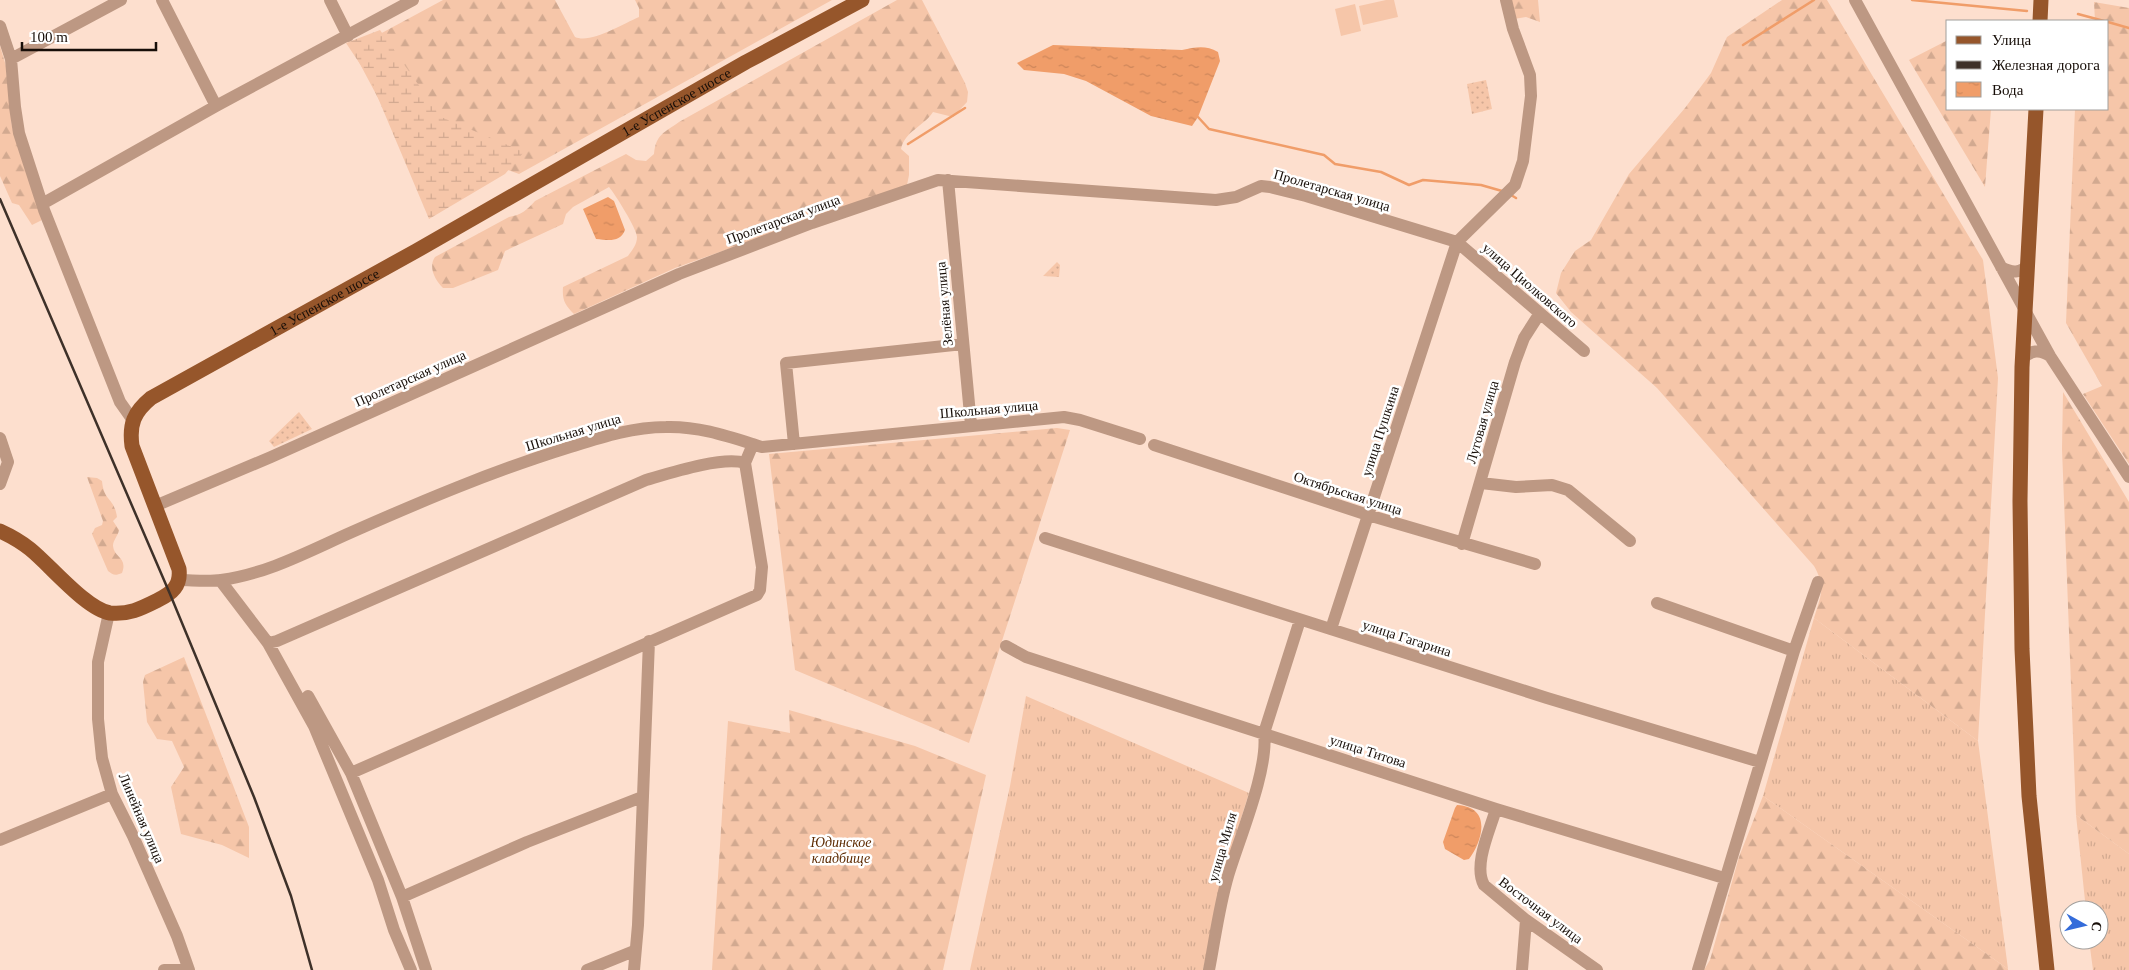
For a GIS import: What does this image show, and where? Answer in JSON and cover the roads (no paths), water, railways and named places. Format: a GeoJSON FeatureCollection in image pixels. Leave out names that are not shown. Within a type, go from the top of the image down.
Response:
{"type":"FeatureCollection","features":[{"type":"Feature","properties":{"kind":"main road","name":"1-е Успенское шоссе"},"geometry":{"type":"LineString","coordinates":[[132,419],[141,406],[151,398],[416,251],[746,62],[862,0]]}},
{"type":"Feature","properties":{"kind":"main road"},"geometry":{"type":"LineString","coordinates":[[2040,20],[2041,0]]}},
{"type":"Feature","properties":{"kind":"main road"},"geometry":{"type":"LineString","coordinates":[[2036,110],[2029,264],[2022,359],[2020,501],[2022,649],[2029,796],[2047,970]]}},
{"type":"Feature","properties":{"kind":"main road"},"geometry":{"type":"LineString","coordinates":[[0,531],[18,540],[30,549],[89,602],[109,612],[121,613],[138,610],[170,594],[179,580],[179,569],[132,446],[130,429],[132,419]]}},
{"type":"Feature","properties":{"kind":"street"},"geometry":{"type":"LineString","coordinates":[[11,59],[121,0]]}},
{"type":"Feature","properties":{"kind":"street"},"geometry":{"type":"LineString","coordinates":[[162,0],[216,106]]}},
{"type":"Feature","properties":{"kind":"street"},"geometry":{"type":"LineString","coordinates":[[330,0],[348,36]]}},
{"type":"Feature","properties":{"kind":"street"},"geometry":{"type":"LineString","coordinates":[[42,204],[216,106],[413,0]]}},
{"type":"Feature","properties":{"kind":"street"},"geometry":{"type":"LineString","coordinates":[[1457,242],[1515,185],[1523,160],[1531,96],[1530,75],[1513,29],[1506,0]]}},
{"type":"Feature","properties":{"kind":"street"},"geometry":{"type":"LineString","coordinates":[[1854,0],[2050,356],[2129,476]]}},
{"type":"Feature","properties":{"kind":"street"},"geometry":{"type":"LineString","coordinates":[[0,26],[11,59],[19,133],[42,204],[120,402],[132,419]]}},
{"type":"Feature","properties":{"kind":"street","name":"Пролетарская улица"},"geometry":{"type":"LineString","coordinates":[[155,506],[679,274],[812,223],[938,180],[1216,200],[1236,197],[1254,188],[1270,187],[1306,196],[1457,242]]}},
{"type":"Feature","properties":{"kind":"street","name":"Зелёная улица"},"geometry":{"type":"LineString","coordinates":[[948,180],[970,425]]}},
{"type":"Feature","properties":{"kind":"street","name":"улица Циолковского"},"geometry":{"type":"LineString","coordinates":[[1457,242],[1584,351]]}},
{"type":"Feature","properties":{"kind":"street","name":"улица Пушкина"},"geometry":{"type":"LineString","coordinates":[[1330,629],[1457,242]]}},
{"type":"Feature","properties":{"kind":"street"},"geometry":{"type":"LineString","coordinates":[[2001,267],[2015,272],[2022,270],[2029,264]]}},
{"type":"Feature","properties":{"kind":"street","name":"Луговая улица"},"geometry":{"type":"LineString","coordinates":[[1462,544],[1515,362],[1524,338],[1540,313]]}},
{"type":"Feature","properties":{"kind":"street"},"geometry":{"type":"LineString","coordinates":[[794,444],[786,363],[963,344]]}},
{"type":"Feature","properties":{"kind":"street"},"geometry":{"type":"LineString","coordinates":[[2022,359],[2035,351],[2041,351],[2050,356]]}},
{"type":"Feature","properties":{"kind":"street","name":"Школьная улица"},"geometry":{"type":"LineString","coordinates":[[179,580],[220,580],[262,571],[436,496],[538,457],[611,434],[641,428],[667,426],[694,428],[718,432],[762,447],[1064,417],[1080,420],[1140,439]]}},
{"type":"Feature","properties":{"kind":"street"},"geometry":{"type":"LineString","coordinates":[[0,438],[8,462],[0,484]]}},
{"type":"Feature","properties":{"kind":"street"},"geometry":{"type":"LineString","coordinates":[[351,773],[757,594],[760,590],[762,567],[746,463],[753,444]]}},
{"type":"Feature","properties":{"kind":"street","name":"Октябрьская улица"},"geometry":{"type":"LineString","coordinates":[[1154,445],[1368,515],[1535,564]]}},
{"type":"Feature","properties":{"kind":"street"},"geometry":{"type":"LineString","coordinates":[[273,642],[646,480],[691,468],[737,460],[746,463]]}},
{"type":"Feature","properties":{"kind":"street"},"geometry":{"type":"LineString","coordinates":[[1481,483],[1516,487],[1552,485],[1568,490],[1630,541]]}},
{"type":"Feature","properties":{"kind":"street","name":"улица Гагарина"},"geometry":{"type":"LineString","coordinates":[[1046,538],[1547,698],[1760,762]]}},
{"type":"Feature","properties":{"kind":"street"},"geometry":{"type":"LineString","coordinates":[[220,580],[273,642],[351,773],[402,897],[426,970]]}},
{"type":"Feature","properties":{"kind":"street"},"geometry":{"type":"LineString","coordinates":[[1698,970],[1724,878],[1794,651],[1818,582]]}},
{"type":"Feature","properties":{"kind":"street"},"geometry":{"type":"LineString","coordinates":[[1657,603],[1794,651]]}},
{"type":"Feature","properties":{"kind":"street","name":"Линейная улица"},"geometry":{"type":"LineString","coordinates":[[109,612],[98,662],[98,719],[102,758],[112,794],[173,927],[189,970]]}},
{"type":"Feature","properties":{"kind":"street"},"geometry":{"type":"LineString","coordinates":[[1264,733],[1300,620]]}},
{"type":"Feature","properties":{"kind":"street"},"geometry":{"type":"LineString","coordinates":[[634,970],[634,951],[638,925],[649,641]]}},
{"type":"Feature","properties":{"kind":"street"},"geometry":{"type":"LineString","coordinates":[[273,642],[314,726],[378,880],[394,930],[411,970]]}},
{"type":"Feature","properties":{"kind":"street","name":"улица Титова"},"geometry":{"type":"LineString","coordinates":[[1006,646],[1026,657],[1496,809],[1724,878]]}},
{"type":"Feature","properties":{"kind":"street","name":"улица Миля"},"geometry":{"type":"LineString","coordinates":[[1209,970],[1228,879],[1260,775],[1265,744],[1264,733]]}},
{"type":"Feature","properties":{"kind":"street"},"geometry":{"type":"LineString","coordinates":[[0,840],[112,794]]}},
{"type":"Feature","properties":{"kind":"street"},"geometry":{"type":"LineString","coordinates":[[402,897],[527,842],[642,797]]}},
{"type":"Feature","properties":{"kind":"street","name":"Восточная улица"},"geometry":{"type":"LineString","coordinates":[[1496,809],[1480,864],[1480,877],[1490,892],[1597,970]]}},
{"type":"Feature","properties":{"kind":"street"},"geometry":{"type":"LineString","coordinates":[[1522,970],[1526,920]]}},
{"type":"Feature","properties":{"kind":"street"},"geometry":{"type":"LineString","coordinates":[[587,970],[634,951]]}},
{"type":"Feature","properties":{"kind":"street"},"geometry":{"type":"LineString","coordinates":[[164,970],[189,970]]}},
{"type":"Feature","properties":{"kind":"water"},"geometry":{"type":"Polygon","coordinates":[[[1053,45],[1182,50],[1196,47],[1218,52],[1220,61],[1198,117],[1192,126],[1151,116],[1086,81],[1064,74],[1024,70],[1017,63],[1053,45]]]}},
{"type":"Feature","properties":{"kind":"water"},"geometry":{"type":"Polygon","coordinates":[[[608,197],[614,201],[625,230],[617,239],[596,239],[583,209],[608,197]]]}},
{"type":"Feature","properties":{"kind":"water"},"geometry":{"type":"Polygon","coordinates":[[[1457,805],[1468,807],[1476,812],[1480,818],[1481,834],[1478,843],[1469,859],[1464,860],[1445,849],[1443,842],[1457,805]]]}},
{"type":"Feature","properties":{"kind":"waterway"},"geometry":{"type":"LineString","coordinates":[[1743,45],[1814,0]]}},
{"type":"Feature","properties":{"kind":"waterway"},"geometry":{"type":"LineString","coordinates":[[1912,0],[2027,11]]}},
{"type":"Feature","properties":{"kind":"waterway"},"geometry":{"type":"LineString","coordinates":[[2078,14],[2100,20]]}},
{"type":"Feature","properties":{"kind":"waterway"},"geometry":{"type":"LineString","coordinates":[[2109,22],[2129,28]]}},
{"type":"Feature","properties":{"kind":"waterway"},"geometry":{"type":"LineString","coordinates":[[908,144],[965,108]]}},
{"type":"Feature","properties":{"kind":"waterway"},"geometry":{"type":"LineString","coordinates":[[1198,117],[1209,129],[1324,155],[1335,164],[1381,172],[1409,185],[1423,180],[1481,185],[1502,191]]}},
{"type":"Feature","properties":{"kind":"waterway"},"geometry":{"type":"LineString","coordinates":[[1511,195],[1516,198]]}},
{"type":"Feature","properties":{"kind":"railway"},"geometry":{"type":"LineString","coordinates":[[0,199],[170,594],[254,797],[291,896],[312,970]]}},
{"type":"Feature","properties":{"kind":"park label","name":"Юдинское кладбище"},"geometry":{"type":"Point","coordinates":[841,850]}}]}
